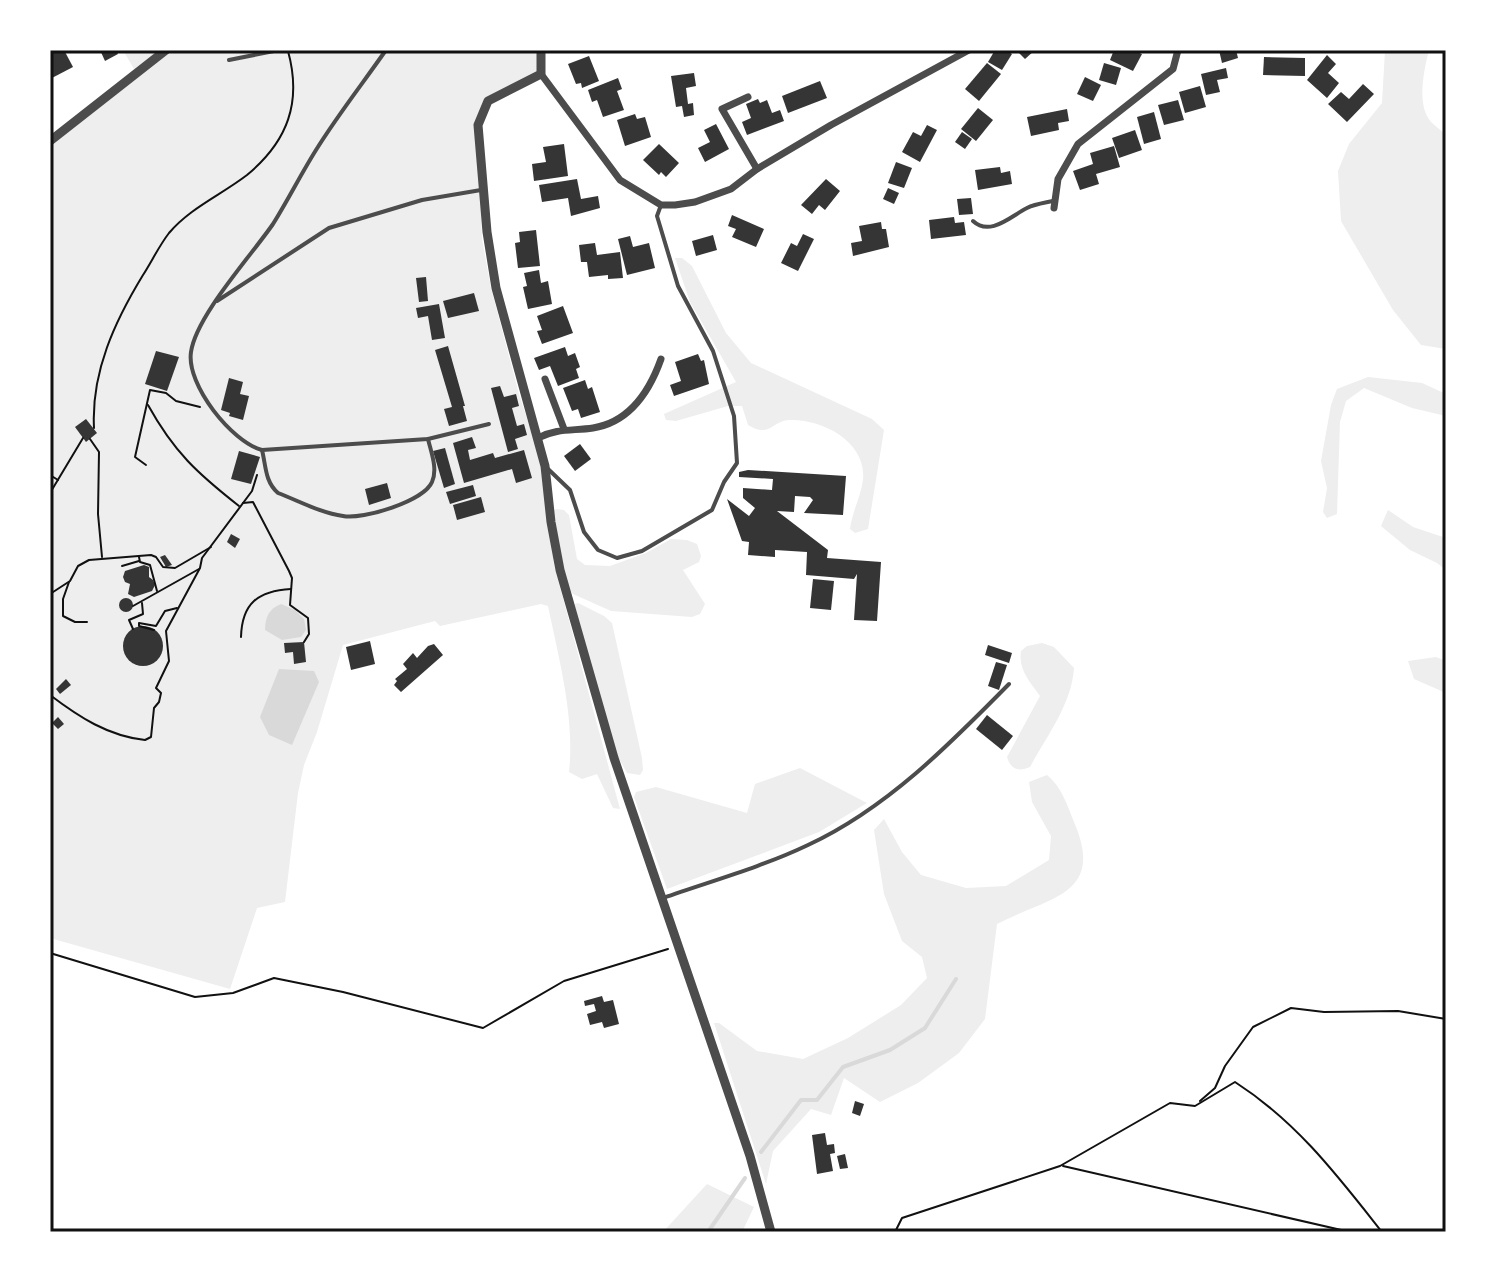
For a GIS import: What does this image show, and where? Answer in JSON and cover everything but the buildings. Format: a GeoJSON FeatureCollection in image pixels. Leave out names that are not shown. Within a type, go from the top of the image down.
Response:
{"type":"FeatureCollection","features":[{"type":"Feature","properties":{"kind":"street"},"geometry":{"type":"LineString","coordinates":[[50,141],[166,50]]}},
{"type":"Feature","properties":{"kind":"street"},"geometry":{"type":"LineString","coordinates":[[541,50],[541,74],[620,180],[661,205],[695,202],[731,189],[757,169],[831,125],[969,50]]}},
{"type":"Feature","properties":{"kind":"street"},"geometry":{"type":"LineString","coordinates":[[1055,204],[1058,179],[1078,144],[1173,69],[1178,50]]}},
{"type":"Feature","properties":{"kind":"street"},"geometry":{"type":"LineString","coordinates":[[541,74],[488,101],[478,125],[487,232],[496,288],[545,466],[551,522],[564,584],[614,758],[750,1156],[771,1232]]}},
{"type":"Feature","properties":{"kind":"street"},"geometry":{"type":"LineString","coordinates":[[748,97],[722,109],[757,169]]}},
{"type":"Feature","properties":{"kind":"street"},"geometry":{"type":"LineString","coordinates":[[538,438],[550,431],[597,428],[622,416],[640,402],[654,379],[661,359]]}},
{"type":"Feature","properties":{"kind":"street"},"geometry":{"type":"LineString","coordinates":[[545,379],[564,429]]}},
{"type":"Feature","properties":{"kind":"lane"},"geometry":{"type":"LineString","coordinates":[[229,60],[279,50]]}},
{"type":"Feature","properties":{"kind":"lane"},"geometry":{"type":"LineString","coordinates":[[386,50],[317,148],[273,223],[215,303],[191,349],[190,362],[197,388],[239,439],[262,452],[428,439],[489,424]]}},
{"type":"Feature","properties":{"kind":"lane"},"geometry":{"type":"LineString","coordinates":[[215,303],[329,228],[422,200],[483,189]]}},
{"type":"Feature","properties":{"kind":"lane"},"geometry":{"type":"LineString","coordinates":[[973,221],[984,227],[998,225],[1030,206],[1055,204]]}},
{"type":"Feature","properties":{"kind":"lane"},"geometry":{"type":"LineString","coordinates":[[545,466],[570,490],[578,518],[598,550],[617,558],[642,551],[712,510],[724,482],[737,463],[734,416],[713,351],[678,286],[657,216],[661,205]]}},
{"type":"Feature","properties":{"kind":"lane"},"geometry":{"type":"LineString","coordinates":[[262,452],[267,479],[278,493],[349,517],[409,501],[425,492],[434,477],[428,439]]}},
{"type":"Feature","properties":{"kind":"lane"},"geometry":{"type":"LineString","coordinates":[[661,899],[806,846],[840,828],[888,796],[961,733],[1009,684]]}},
{"type":"Feature","properties":{"kind":"path"},"geometry":{"type":"LineString","coordinates":[[94,428],[92,402],[116,319],[153,258],[170,233],[198,207],[247,174],[264,158],[289,124],[293,98],[287,50]]}},
{"type":"Feature","properties":{"kind":"path"},"geometry":{"type":"LineString","coordinates":[[146,465],[135,457],[152,389],[166,393],[176,401],[216,411]]}},
{"type":"Feature","properties":{"kind":"path"},"geometry":{"type":"LineString","coordinates":[[147,404],[173,447],[201,476],[241,505],[253,502],[289,571],[292,589],[290,605],[308,618],[309,634],[304,642]]}},
{"type":"Feature","properties":{"kind":"path"},"geometry":{"type":"LineString","coordinates":[[50,493],[83,438]]}},
{"type":"Feature","properties":{"kind":"path"},"geometry":{"type":"LineString","coordinates":[[90,439],[99,452],[98,514],[102,558]]}},
{"type":"Feature","properties":{"kind":"path"},"geometry":{"type":"LineString","coordinates":[[50,695],[92,724],[125,738],[149,739],[154,708],[161,698],[156,688],[169,661],[166,631],[200,568],[202,558],[252,491],[262,452]]}},
{"type":"Feature","properties":{"kind":"path"},"geometry":{"type":"LineString","coordinates":[[50,475],[59,480]]}},
{"type":"Feature","properties":{"kind":"path"},"geometry":{"type":"LineString","coordinates":[[122,566],[151,555],[163,567],[175,568],[212,546]]}},
{"type":"Feature","properties":{"kind":"path"},"geometry":{"type":"LineString","coordinates":[[87,622],[75,622],[63,616],[63,599],[78,566],[102,558],[140,558],[150,565],[157,591]]}},
{"type":"Feature","properties":{"kind":"path"},"geometry":{"type":"LineString","coordinates":[[133,606],[200,568]]}},
{"type":"Feature","properties":{"kind":"path"},"geometry":{"type":"LineString","coordinates":[[50,594],[70,581]]}},
{"type":"Feature","properties":{"kind":"path"},"geometry":{"type":"LineString","coordinates":[[241,637],[243,616],[254,600],[267,593],[292,589]]}},
{"type":"Feature","properties":{"kind":"path"},"geometry":{"type":"LineString","coordinates":[[133,629],[129,620],[143,614],[141,602]]}},
{"type":"Feature","properties":{"kind":"path"},"geometry":{"type":"LineString","coordinates":[[154,630],[139,626],[139,623],[156,626],[165,611],[179,608]]}},
{"type":"Feature","properties":{"kind":"path"},"geometry":{"type":"LineString","coordinates":[[50,953],[195,997],[233,993],[274,978],[343,992],[483,1028],[564,981],[677,946]]}},
{"type":"Feature","properties":{"kind":"path"},"geometry":{"type":"LineString","coordinates":[[1195,1106],[1215,1088],[1225,1066],[1253,1027],[1291,1008],[1324,1012],[1398,1011],[1446,1019]]}},
{"type":"Feature","properties":{"kind":"path"},"geometry":{"type":"LineString","coordinates":[[895,1232],[902,1218],[1060,1166],[1170,1103],[1195,1106],[1235,1082],[1260,1098],[1315,1147],[1382,1232]]}},
{"type":"Feature","properties":{"kind":"path"},"geometry":{"type":"LineString","coordinates":[[1060,1166],[1350,1232]]}},
{"type":"Feature","properties":{"kind":"shaded area"},"geometry":{"type":"Polygon","coordinates":[[[123,50],[160,50],[134,69],[123,50]]]}},
{"type":"Feature","properties":{"kind":"shaded area"},"geometry":{"type":"Polygon","coordinates":[[[166,50],[541,50],[541,74],[488,101],[478,125],[482,239],[491,288],[519,394],[542,465],[554,565],[620,809],[613,808],[597,774],[582,779],[569,772],[568,710],[548,606],[541,604],[440,626],[435,621],[343,645],[304,765],[285,902],[257,908],[230,989],[50,938],[50,141],[166,50]]]}},
{"type":"Feature","properties":{"kind":"shaded area"},"geometry":{"type":"Polygon","coordinates":[[[1385,50],[1429,50],[1422,97],[1426,115],[1446,135],[1446,349],[1421,345],[1393,310],[1341,221],[1338,171],[1349,144],[1382,103],[1385,50]]]}},
{"type":"Feature","properties":{"kind":"shaded area"},"geometry":{"type":"Polygon","coordinates":[[[675,258],[682,258],[692,266],[726,333],[751,363],[872,419],[884,430],[868,529],[855,533],[850,529],[863,480],[858,454],[850,443],[827,428],[801,420],[788,420],[766,430],[755,429],[748,425],[742,406],[728,406],[676,421],[666,420],[664,414],[736,382],[690,302],[675,258]]]}},
{"type":"Feature","properties":{"kind":"shaded area"},"geometry":{"type":"Polygon","coordinates":[[[1368,377],[1422,383],[1446,394],[1446,416],[1412,408],[1364,388],[1346,401],[1340,422],[1337,514],[1327,518],[1323,512],[1327,488],[1321,461],[1331,405],[1337,389],[1368,377]]]}},
{"type":"Feature","properties":{"kind":"shaded area"},"geometry":{"type":"Polygon","coordinates":[[[554,510],[569,515],[577,559],[585,565],[610,566],[646,553],[671,539],[697,544],[701,556],[699,562],[683,570],[705,604],[700,614],[692,617],[611,611],[573,594],[565,578],[560,555],[554,510]]]}},
{"type":"Feature","properties":{"kind":"shaded area"},"geometry":{"type":"Polygon","coordinates":[[[1388,510],[1413,527],[1446,538],[1446,570],[1410,550],[1381,526],[1388,510]]]}},
{"type":"Feature","properties":{"kind":"shaded area"},"geometry":{"type":"Polygon","coordinates":[[[578,603],[612,623],[642,758],[640,775],[627,773],[617,755],[575,609],[578,603]]]}},
{"type":"Feature","properties":{"kind":"shaded area"},"geometry":{"type":"Polygon","coordinates":[[[281,604],[295,610],[304,619],[306,630],[301,637],[282,640],[265,630],[268,614],[281,604]]]}},
{"type":"Feature","properties":{"kind":"shaded area"},"geometry":{"type":"Polygon","coordinates":[[[1042,643],[1054,647],[1074,668],[1072,681],[1058,719],[1030,767],[1019,769],[1011,765],[1007,757],[1040,696],[1023,670],[1021,651],[1027,646],[1042,643]]]}},
{"type":"Feature","properties":{"kind":"shaded area"},"geometry":{"type":"Polygon","coordinates":[[[1436,657],[1446,661],[1446,693],[1414,679],[1408,661],[1436,657]]]}},
{"type":"Feature","properties":{"kind":"shaded area"},"geometry":{"type":"Polygon","coordinates":[[[279,669],[314,671],[319,682],[292,745],[269,735],[260,717],[279,669]]]}},
{"type":"Feature","properties":{"kind":"shaded area"},"geometry":{"type":"Polygon","coordinates":[[[800,768],[867,803],[819,832],[667,889],[634,797],[636,792],[656,787],[747,813],[755,784],[800,768]]]}},
{"type":"Feature","properties":{"kind":"shaded area"},"geometry":{"type":"Polygon","coordinates":[[[1047,775],[1060,791],[1074,822],[1082,847],[1083,865],[1077,880],[1067,891],[997,924],[985,1019],[959,1053],[918,1083],[880,1102],[844,1078],[831,1115],[811,1109],[773,1151],[766,1184],[714,1023],[719,1023],[757,1051],[803,1059],[848,1038],[901,1005],[927,978],[922,957],[902,941],[884,894],[874,830],[884,819],[902,852],[921,875],[966,888],[1006,886],[1049,860],[1051,836],[1032,802],[1029,782],[1047,775]]]}},
{"type":"Feature","properties":{"kind":"shaded area"},"geometry":{"type":"Polygon","coordinates":[[[707,1184],[754,1207],[742,1232],[663,1232],[707,1184]]]}},
{"type":"Feature","properties":{"kind":"waterway"},"geometry":{"type":"LineString","coordinates":[[761,1152],[801,1100],[817,1100],[843,1067],[890,1050],[925,1028],[956,979]]}},
{"type":"Feature","properties":{"kind":"waterway"},"geometry":{"type":"LineString","coordinates":[[708,1232],[745,1178]]}}]}
